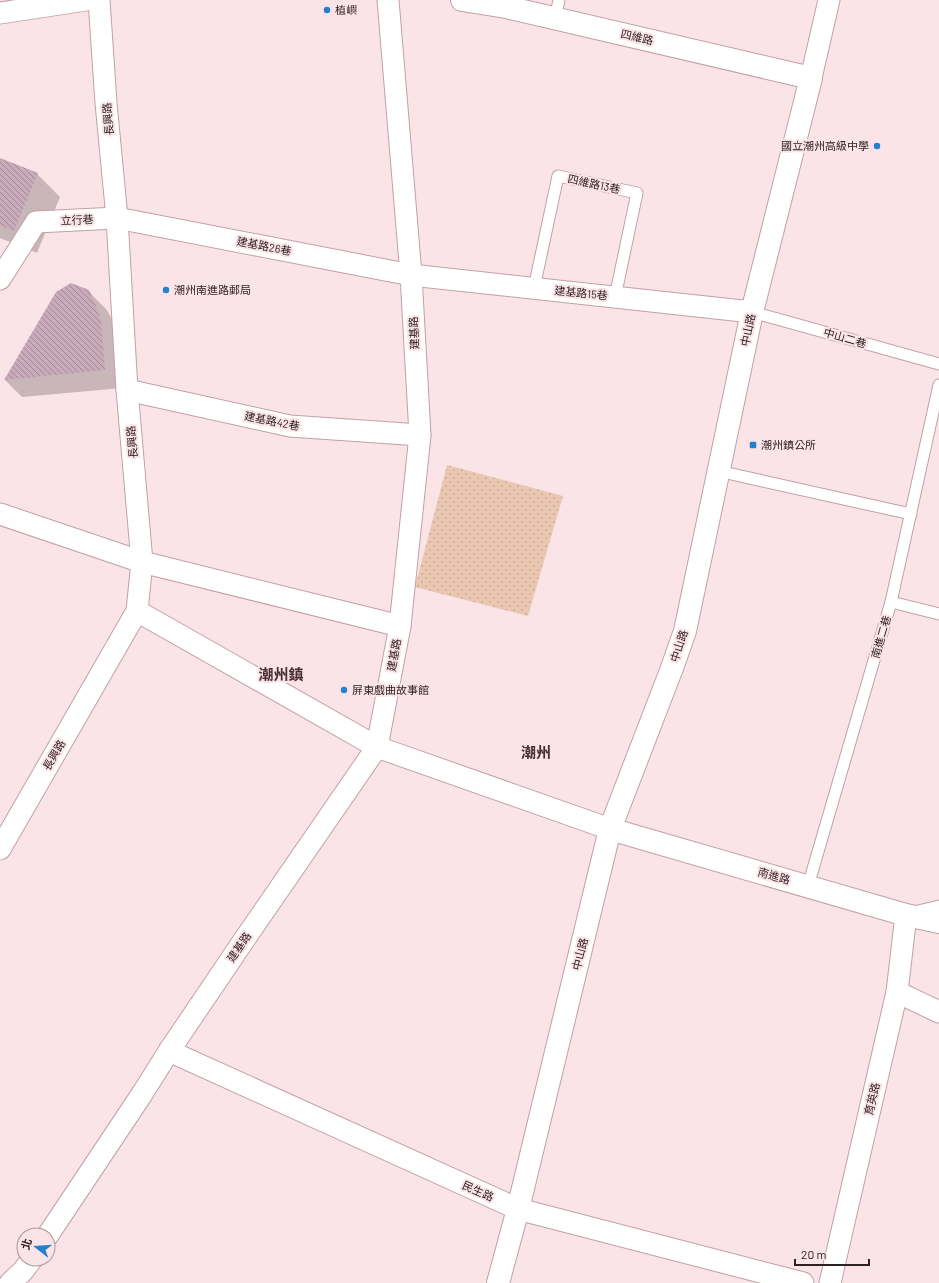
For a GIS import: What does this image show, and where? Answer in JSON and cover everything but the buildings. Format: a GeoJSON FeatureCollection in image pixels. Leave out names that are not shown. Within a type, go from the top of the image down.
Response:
{"type":"FeatureCollection","features":[{"type":"Feature","properties":{"kind":"main road","name":"四維路"},"geometry":{"type":"LineString","coordinates":[[462,0],[506,7],[558,9],[811,78]]}},
{"type":"Feature","properties":{"kind":"main road","name":"中山路"},"geometry":{"type":"LineString","coordinates":[[498,1283],[518,1209],[610,829],[685,631],[752,312],[811,78]]}},
{"type":"Feature","properties":{"kind":"main road","name":"南進路"},"geometry":{"type":"LineString","coordinates":[[610,829],[906,915],[939,922]]}},
{"type":"Feature","properties":{"kind":"street"},"geometry":{"type":"LineString","coordinates":[[0,13],[86,0]]}},
{"type":"Feature","properties":{"kind":"street","name":"長興路"},"geometry":{"type":"LineString","coordinates":[[0,849],[137,611],[142,562],[127,390],[118,218],[106,103],[99,0]]}},
{"type":"Feature","properties":{"kind":"street","name":"建基路"},"geometry":{"type":"LineString","coordinates":[[53,1227],[242,943],[377,747],[400,626],[420,435],[411,274],[388,0]]}},
{"type":"Feature","properties":{"kind":"street","name":"中山路"},"geometry":{"type":"LineString","coordinates":[[811,78],[829,0]]}},
{"type":"Feature","properties":{"kind":"street","name":"立行巷"},"geometry":{"type":"LineString","coordinates":[[0,279],[36,222],[118,218]]}},
{"type":"Feature","properties":{"kind":"street","name":"建基路26巷"},"geometry":{"type":"LineString","coordinates":[[118,218],[411,274]]}},
{"type":"Feature","properties":{"kind":"street","name":"建基路15巷"},"geometry":{"type":"LineString","coordinates":[[411,274],[752,312]]}},
{"type":"Feature","properties":{"kind":"street","name":"建基路42巷"},"geometry":{"type":"LineString","coordinates":[[127,390],[290,426],[420,435]]}},
{"type":"Feature","properties":{"kind":"street"},"geometry":{"type":"LineString","coordinates":[[0,514],[142,562],[400,626]]}},
{"type":"Feature","properties":{"kind":"street"},"geometry":{"type":"LineString","coordinates":[[137,611],[377,747],[610,829]]}},
{"type":"Feature","properties":{"kind":"street","name":"育英路"},"geometry":{"type":"LineString","coordinates":[[830,1283],[897,992],[906,915]]}},
{"type":"Feature","properties":{"kind":"street"},"geometry":{"type":"LineString","coordinates":[[897,992],[939,1012]]}},
{"type":"Feature","properties":{"kind":"street","name":"民生路"},"geometry":{"type":"LineString","coordinates":[[170,1050],[518,1209],[803,1283]]}},
{"type":"Feature","properties":{"kind":"street"},"geometry":{"type":"LineString","coordinates":[[10,1283],[27,1267]]}},
{"type":"Feature","properties":{"kind":"lane","name":"四維路13巷"},"geometry":{"type":"LineString","coordinates":[[534,288],[558,176],[637,193],[615,297]]}},
{"type":"Feature","properties":{"kind":"lane","name":"中山二巷"},"geometry":{"type":"LineString","coordinates":[[752,312],[939,364]]}},
{"type":"Feature","properties":{"kind":"lane","name":"南進二巷"},"geometry":{"type":"LineString","coordinates":[[808,886],[891,602],[939,385]]}},
{"type":"Feature","properties":{"kind":"lane"},"geometry":{"type":"LineString","coordinates":[[718,471],[911,514]]}},
{"type":"Feature","properties":{"kind":"lane"},"geometry":{"type":"LineString","coordinates":[[891,602],[939,614]]}},
{"type":"Feature","properties":{"kind":"lane"},"geometry":{"type":"LineString","coordinates":[[906,915],[939,906]]}},
{"type":"Feature","properties":{"kind":"shaded area"},"geometry":{"type":"Polygon","coordinates":[[[447,465],[563,496],[528,616],[415,587],[447,465]]]}},
{"type":"Feature","properties":{"kind":"place","name":"植嶼"},"geometry":{"type":"Point","coordinates":[327,10]}},
{"type":"Feature","properties":{"kind":"place","name":"國立潮州高級中學"},"geometry":{"type":"Point","coordinates":[877,146]}},
{"type":"Feature","properties":{"kind":"place","name":"潮州南進路郵局"},"geometry":{"type":"Point","coordinates":[166,290]}},
{"type":"Feature","properties":{"kind":"place","name":"潮州鎮公所"},"geometry":{"type":"Point","coordinates":[753,445]}},
{"type":"Feature","properties":{"kind":"place","name":"屏東戲曲故事館"},"geometry":{"type":"Point","coordinates":[344,690]}},
{"type":"Feature","properties":{"kind":"district","name":"潮州鎮"},"geometry":{"type":"Point","coordinates":[281,675]}},
{"type":"Feature","properties":{"kind":"district","name":"潮州"},"geometry":{"type":"Point","coordinates":[536,753]}}]}
